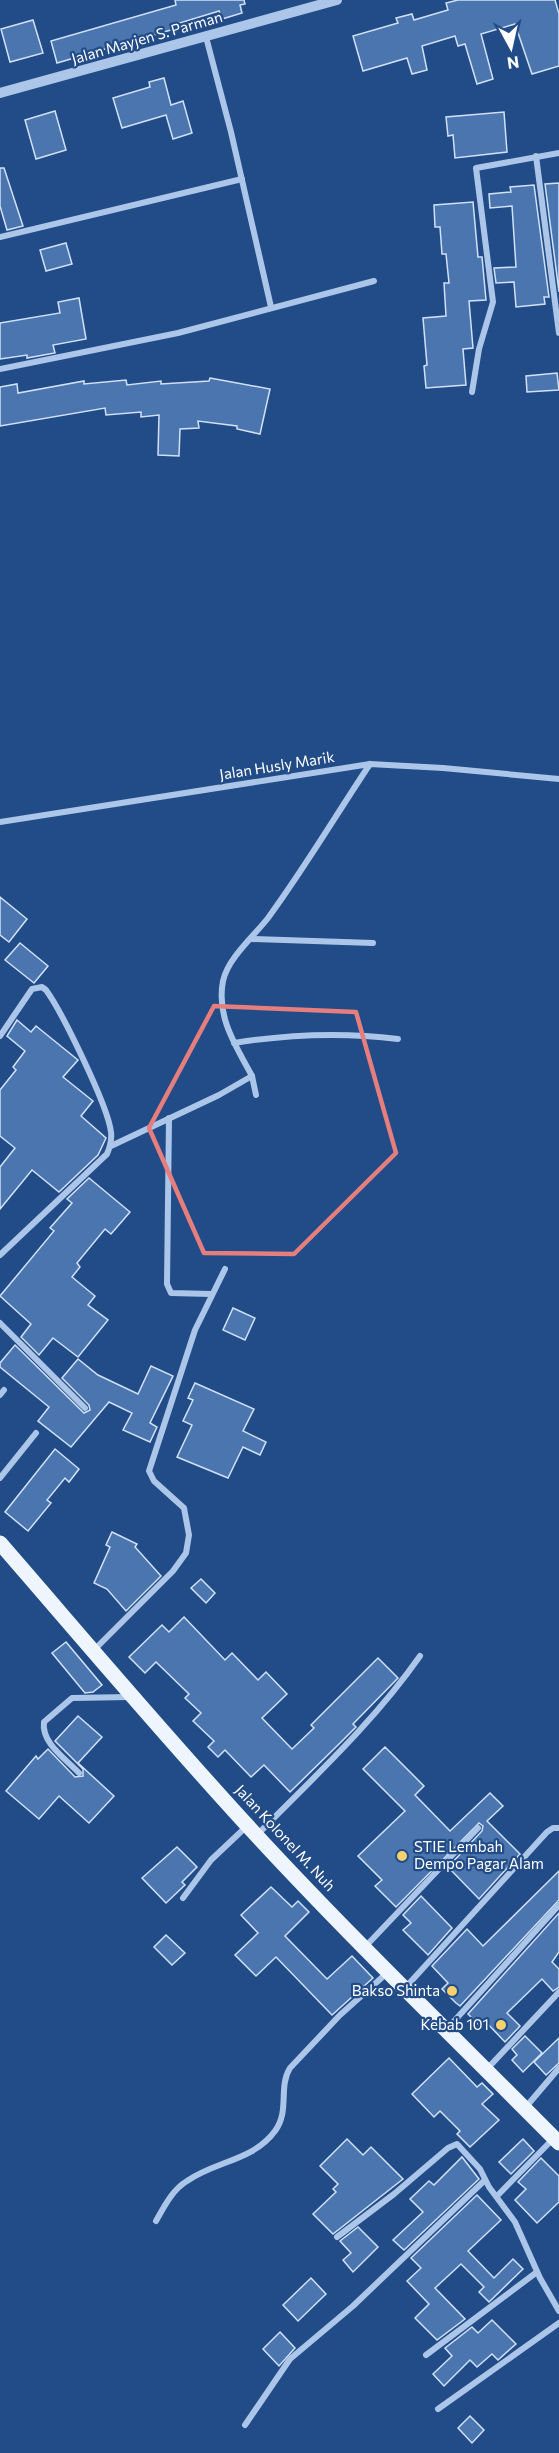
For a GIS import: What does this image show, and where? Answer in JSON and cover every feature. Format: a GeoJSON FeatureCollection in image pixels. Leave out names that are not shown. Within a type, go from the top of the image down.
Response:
{"type":"FeatureCollection","features":[{"type":"Feature","properties":{"kind":"main road","name":"Jalan Kolonel M. Nuh"},"geometry":{"type":"LineString","coordinates":[[0,1544],[252,1830],[387,1973],[487,2068],[557,2141]]}},
{"type":"Feature","properties":{"kind":"street","name":"Jalan Mayjen S. Parman"},"geometry":{"type":"LineString","coordinates":[[0,93],[337,0]]}},
{"type":"Feature","properties":{"kind":"street"},"geometry":{"type":"LineString","coordinates":[[206,37],[271,307]]}},
{"type":"Feature","properties":{"kind":"street"},"geometry":{"type":"LineString","coordinates":[[472,392],[479,349],[493,302],[476,168],[559,153]]}},
{"type":"Feature","properties":{"kind":"street"},"geometry":{"type":"LineString","coordinates":[[536,156],[559,333]]}},
{"type":"Feature","properties":{"kind":"street"},"geometry":{"type":"LineString","coordinates":[[0,237],[242,179]]}},
{"type":"Feature","properties":{"kind":"street"},"geometry":{"type":"LineString","coordinates":[[0,369],[178,333],[374,281]]}},
{"type":"Feature","properties":{"kind":"street"},"geometry":{"type":"LineString","coordinates":[[256,1095],[252,1076],[234,1043],[222,1012],[224,981],[231,965],[269,916],[370,764]]}},
{"type":"Feature","properties":{"kind":"street","name":"Jalan Husly Marik"},"geometry":{"type":"LineString","coordinates":[[0,822],[370,764],[559,779]]}},
{"type":"Feature","properties":{"kind":"street"},"geometry":{"type":"LineString","coordinates":[[251,939],[373,943]]}},
{"type":"Feature","properties":{"kind":"street"},"geometry":{"type":"LineString","coordinates":[[0,1036],[32,989],[42,987],[46,990],[104,1106],[111,1133],[111,1146],[107,1154],[0,1256]]}},
{"type":"Feature","properties":{"kind":"street"},"geometry":{"type":"LineString","coordinates":[[234,1043],[282,1035],[330,1033],[398,1039]]}},
{"type":"Feature","properties":{"kind":"street"},"geometry":{"type":"LineString","coordinates":[[111,1146],[252,1076]]}},
{"type":"Feature","properties":{"kind":"street"},"geometry":{"type":"LineString","coordinates":[[169,1118],[167,1284],[171,1293],[212,1294]]}},
{"type":"Feature","properties":{"kind":"street"},"geometry":{"type":"LineString","coordinates":[[93,1652],[173,1571],[186,1553],[189,1535],[184,1508],[149,1474],[190,1345],[225,1269]]}},
{"type":"Feature","properties":{"kind":"street"},"geometry":{"type":"LineString","coordinates":[[0,1323],[85,1408]]}},
{"type":"Feature","properties":{"kind":"street"},"geometry":{"type":"LineString","coordinates":[[0,1478],[36,1433]]}},
{"type":"Feature","properties":{"kind":"street"},"geometry":{"type":"LineString","coordinates":[[183,1898],[211,1860],[252,1830],[358,1734],[401,1684],[420,1656]]}},
{"type":"Feature","properties":{"kind":"street"},"geometry":{"type":"LineString","coordinates":[[79,1773],[48,1741],[44,1722],[72,1698],[133,1697]]}},
{"type":"Feature","properties":{"kind":"street"},"geometry":{"type":"LineString","coordinates":[[405,1989],[547,1832],[553,1827],[559,1828]]}},
{"type":"Feature","properties":{"kind":"street"},"geometry":{"type":"LineString","coordinates":[[364,1948],[478,1828]]}},
{"type":"Feature","properties":{"kind":"street"},"geometry":{"type":"LineString","coordinates":[[446,2030],[559,1905]]}},
{"type":"Feature","properties":{"kind":"street"},"geometry":{"type":"LineString","coordinates":[[156,2221],[171,2195],[185,2182],[243,2157],[274,2133],[284,2115],[286,2076],[290,2068],[340,2015],[387,1973]]}},
{"type":"Feature","properties":{"kind":"street"},"geometry":{"type":"LineString","coordinates":[[487,2068],[559,1992]]}},
{"type":"Feature","properties":{"kind":"street"},"geometry":{"type":"LineString","coordinates":[[525,2108],[559,2068]]}},
{"type":"Feature","properties":{"kind":"street"},"geometry":{"type":"LineString","coordinates":[[497,2196],[557,2141]]}},
{"type":"Feature","properties":{"kind":"street"},"geometry":{"type":"LineString","coordinates":[[337,2237],[394,2194],[453,2144],[460,2146],[515,2222],[537,2272],[559,2311]]}},
{"type":"Feature","properties":{"kind":"street"},"geometry":{"type":"LineString","coordinates":[[245,2425],[290,2360],[353,2306],[485,2180]]}},
{"type":"Feature","properties":{"kind":"street"},"geometry":{"type":"LineString","coordinates":[[426,2355],[537,2272]]}},
{"type":"Feature","properties":{"kind":"street"},"geometry":{"type":"LineString","coordinates":[[438,2409],[559,2324]]}},
{"type":"Feature","properties":{"kind":"highlighted area"},"geometry":{"type":"Polygon","coordinates":[[[214,1006],[356,1012],[396,1153],[294,1254],[204,1253],[149,1128],[214,1006]]]}},
{"type":"Feature","properties":{"kind":"building"},"geometry":{"type":"Polygon","coordinates":[[[175,0],[244,0],[245,4],[240,5],[242,13],[222,19],[219,11],[170,26],[171,30],[57,63],[51,41],[176,5],[175,0]]]}},
{"type":"Feature","properties":{"kind":"building"},"geometry":{"type":"Polygon","coordinates":[[[458,0],[555,0],[559,14],[559,66],[532,74],[515,24],[481,34],[493,79],[477,84],[465,44],[458,46],[455,36],[422,46],[427,70],[412,74],[407,58],[363,71],[353,36],[398,23],[396,18],[412,14],[414,20],[448,10],[446,3],[458,0]]]}},
{"type":"Feature","properties":{"kind":"building"},"geometry":{"type":"Polygon","coordinates":[[[33,20],[43,53],[10,62],[1,29],[33,20]]]}},
{"type":"Feature","properties":{"kind":"building"},"geometry":{"type":"Polygon","coordinates":[[[164,78],[171,105],[183,101],[192,133],[173,139],[166,115],[122,128],[113,98],[150,87],[149,82],[164,78]]]}},
{"type":"Feature","properties":{"kind":"building"},"geometry":{"type":"Polygon","coordinates":[[[55,111],[66,150],[36,159],[25,120],[55,111]]]}},
{"type":"Feature","properties":{"kind":"building"},"geometry":{"type":"Polygon","coordinates":[[[504,112],[507,152],[455,158],[453,135],[448,136],[446,117],[504,112]]]}},
{"type":"Feature","properties":{"kind":"building"},"geometry":{"type":"Polygon","coordinates":[[[0,168],[4,168],[23,226],[7,230],[0,206],[0,168]]]}},
{"type":"Feature","properties":{"kind":"building"},"geometry":{"type":"Polygon","coordinates":[[[559,183],[559,292],[545,184],[559,183]]]}},
{"type":"Feature","properties":{"kind":"building"},"geometry":{"type":"Polygon","coordinates":[[[534,185],[549,297],[544,297],[545,304],[516,307],[514,282],[496,283],[494,268],[516,267],[512,206],[490,208],[489,194],[511,192],[510,187],[534,185]]]}},
{"type":"Feature","properties":{"kind":"building"},"geometry":{"type":"Polygon","coordinates":[[[473,202],[478,257],[482,257],[486,300],[469,301],[473,348],[463,349],[466,385],[426,388],[424,366],[427,365],[423,318],[446,316],[444,283],[449,283],[446,254],[442,254],[440,227],[435,227],[434,205],[473,202]]]}},
{"type":"Feature","properties":{"kind":"building"},"geometry":{"type":"Polygon","coordinates":[[[66,243],[72,264],[46,271],[40,250],[66,243]]]}},
{"type":"Feature","properties":{"kind":"building"},"geometry":{"type":"Polygon","coordinates":[[[79,298],[86,339],[53,345],[55,353],[27,358],[27,355],[0,359],[0,323],[60,313],[58,302],[79,298]]]}},
{"type":"Feature","properties":{"kind":"building"},"geometry":{"type":"Polygon","coordinates":[[[557,373],[559,390],[527,392],[526,376],[557,373]]]}},
{"type":"Feature","properties":{"kind":"building"},"geometry":{"type":"Polygon","coordinates":[[[210,378],[270,389],[260,434],[237,429],[237,426],[198,421],[199,428],[180,429],[179,456],[158,455],[159,415],[141,417],[141,412],[106,415],[105,408],[0,426],[0,387],[17,384],[18,393],[84,381],[84,384],[126,380],[127,385],[161,381],[161,384],[209,381],[210,378]]]}},
{"type":"Feature","properties":{"kind":"building"},"geometry":{"type":"Polygon","coordinates":[[[0,897],[27,919],[9,942],[0,935],[0,897]]]}},
{"type":"Feature","properties":{"kind":"building"},"geometry":{"type":"Polygon","coordinates":[[[20,943],[48,966],[34,983],[5,960],[20,943]]]}},
{"type":"Feature","properties":{"kind":"building"},"geometry":{"type":"Polygon","coordinates":[[[17,1020],[31,1032],[36,1026],[78,1060],[63,1077],[93,1101],[81,1116],[106,1138],[98,1155],[59,1192],[32,1170],[0,1209],[0,1167],[15,1148],[0,1136],[0,1090],[16,1070],[13,1067],[25,1051],[7,1036],[17,1020]]]}},
{"type":"Feature","properties":{"kind":"building"},"geometry":{"type":"Polygon","coordinates":[[[89,1178],[130,1212],[111,1234],[105,1229],[77,1263],[80,1267],[72,1277],[95,1296],[88,1305],[108,1320],[78,1357],[53,1338],[39,1355],[21,1337],[31,1324],[0,1296],[54,1231],[50,1228],[72,1203],[67,1199],[89,1178]]]}},
{"type":"Feature","properties":{"kind":"building"},"geometry":{"type":"Polygon","coordinates":[[[233,1308],[255,1318],[245,1340],[223,1330],[233,1308]]]}},
{"type":"Feature","properties":{"kind":"building"},"geometry":{"type":"Polygon","coordinates":[[[15,1345],[84,1413],[90,1410],[89,1405],[62,1378],[78,1359],[98,1375],[138,1394],[151,1366],[173,1376],[150,1423],[157,1427],[150,1442],[123,1430],[132,1413],[109,1402],[71,1447],[38,1421],[49,1407],[0,1367],[0,1363],[15,1345]]]}},
{"type":"Feature","properties":{"kind":"building"},"geometry":{"type":"Polygon","coordinates":[[[195,1383],[254,1409],[243,1431],[266,1442],[260,1455],[243,1447],[228,1478],[177,1457],[192,1425],[183,1421],[193,1400],[188,1398],[195,1383]]]}},
{"type":"Feature","properties":{"kind":"building"},"geometry":{"type":"Polygon","coordinates":[[[55,1449],[79,1469],[69,1482],[65,1478],[47,1500],[51,1503],[28,1531],[5,1512],[55,1449]]]}},
{"type":"Feature","properties":{"kind":"building"},"geometry":{"type":"Polygon","coordinates":[[[112,1532],[137,1544],[135,1547],[161,1576],[126,1611],[107,1589],[94,1583],[110,1547],[106,1545],[112,1532]]]}},
{"type":"Feature","properties":{"kind":"building"},"geometry":{"type":"Polygon","coordinates":[[[201,1579],[215,1593],[206,1603],[191,1588],[201,1579]]]}},
{"type":"Feature","properties":{"kind":"building"},"geometry":{"type":"Polygon","coordinates":[[[184,1617],[225,1660],[232,1653],[258,1680],[266,1672],[287,1694],[262,1718],[292,1749],[314,1728],[311,1725],[378,1658],[398,1678],[353,1724],[356,1727],[290,1792],[264,1765],[251,1777],[225,1750],[218,1757],[208,1747],[214,1741],[193,1721],[201,1713],[185,1698],[189,1694],[156,1662],[145,1673],[129,1657],[162,1625],[169,1632],[184,1617]]]}},
{"type":"Feature","properties":{"kind":"building"},"geometry":{"type":"Polygon","coordinates":[[[66,1642],[102,1685],[93,1692],[85,1693],[52,1653],[66,1642]]]}},
{"type":"Feature","properties":{"kind":"building"},"geometry":{"type":"Polygon","coordinates":[[[78,1716],[102,1737],[78,1763],[114,1796],[89,1823],[59,1796],[39,1819],[6,1791],[36,1756],[38,1759],[48,1749],[75,1777],[83,1776],[83,1769],[55,1741],[78,1716]]]}},
{"type":"Feature","properties":{"kind":"building"},"geometry":{"type":"Polygon","coordinates":[[[385,1747],[424,1786],[415,1795],[450,1831],[490,1793],[503,1806],[487,1821],[520,1854],[479,1899],[448,1867],[482,1831],[483,1826],[479,1823],[396,1907],[375,1886],[382,1880],[358,1856],[405,1811],[363,1769],[385,1747]]]}},
{"type":"Feature","properties":{"kind":"building"},"geometry":{"type":"Polygon","coordinates":[[[177,1847],[197,1867],[182,1882],[185,1885],[166,1903],[142,1878],[177,1847]]]}},
{"type":"Feature","properties":{"kind":"building"},"geometry":{"type":"Polygon","coordinates":[[[559,1871],[559,1900],[460,2006],[456,2003],[442,1989],[448,1983],[432,1966],[467,1929],[483,1946],[559,1871]]]}},
{"type":"Feature","properties":{"kind":"building"},"geometry":{"type":"Polygon","coordinates":[[[271,1887],[292,1907],[298,1901],[309,1912],[285,1936],[327,1979],[352,1956],[373,1978],[332,2015],[276,1957],[256,1976],[235,1955],[258,1933],[241,1915],[271,1887]]]}},
{"type":"Feature","properties":{"kind":"building"},"geometry":{"type":"Polygon","coordinates":[[[421,1896],[452,1928],[428,1955],[403,1930],[411,1923],[403,1915],[421,1896]]]}},
{"type":"Feature","properties":{"kind":"building"},"geometry":{"type":"Polygon","coordinates":[[[559,1913],[559,1952],[552,1962],[559,1969],[559,1987],[553,1991],[542,1979],[507,2013],[520,2026],[505,2042],[484,2020],[479,2025],[468,2014],[559,1913]]]}},
{"type":"Feature","properties":{"kind":"building"},"geometry":{"type":"Polygon","coordinates":[[[166,1935],[185,1953],[172,1965],[154,1947],[166,1935]]]}},
{"type":"Feature","properties":{"kind":"building"},"geometry":{"type":"Polygon","coordinates":[[[525,2036],[542,2053],[523,2072],[512,2060],[517,2055],[512,2049],[525,2036]]]}},
{"type":"Feature","properties":{"kind":"building"},"geometry":{"type":"Polygon","coordinates":[[[559,2038],[559,2063],[546,2075],[534,2062],[559,2038]]]}},
{"type":"Feature","properties":{"kind":"building"},"geometry":{"type":"Polygon","coordinates":[[[449,2058],[477,2087],[482,2083],[493,2094],[482,2104],[499,2120],[470,2147],[457,2134],[460,2131],[440,2111],[434,2117],[412,2094],[449,2058]]]}},
{"type":"Feature","properties":{"kind":"building"},"geometry":{"type":"Polygon","coordinates":[[[347,2139],[363,2155],[371,2147],[403,2179],[333,2234],[313,2214],[336,2192],[333,2189],[338,2184],[320,2166],[347,2139]]]}},
{"type":"Feature","properties":{"kind":"building"},"geometry":{"type":"Polygon","coordinates":[[[523,2139],[534,2151],[511,2174],[499,2162],[523,2139]]]}},
{"type":"Feature","properties":{"kind":"building"},"geometry":{"type":"Polygon","coordinates":[[[462,2157],[479,2179],[404,2250],[393,2240],[423,2212],[410,2199],[429,2181],[434,2185],[462,2157]]]}},
{"type":"Feature","properties":{"kind":"building"},"geometry":{"type":"Polygon","coordinates":[[[541,2158],[559,2176],[559,2202],[537,2223],[515,2200],[526,2189],[518,2182],[541,2158]]]}},
{"type":"Feature","properties":{"kind":"building"},"geometry":{"type":"Polygon","coordinates":[[[477,2195],[501,2220],[468,2251],[494,2278],[513,2259],[523,2269],[489,2302],[479,2292],[484,2287],[461,2264],[435,2288],[465,2319],[437,2340],[415,2318],[429,2304],[407,2281],[421,2268],[411,2258],[477,2195]]]}},
{"type":"Feature","properties":{"kind":"building"},"geometry":{"type":"Polygon","coordinates":[[[358,2227],[378,2247],[353,2272],[343,2260],[351,2253],[340,2241],[358,2227]]]}},
{"type":"Feature","properties":{"kind":"building"},"geometry":{"type":"Polygon","coordinates":[[[311,2278],[326,2294],[298,2321],[283,2305],[311,2278]]]}},
{"type":"Feature","properties":{"kind":"building"},"geometry":{"type":"Polygon","coordinates":[[[492,2320],[516,2344],[498,2360],[492,2354],[477,2367],[470,2360],[444,2386],[433,2374],[452,2356],[445,2348],[472,2327],[478,2333],[492,2320]]]}},
{"type":"Feature","properties":{"kind":"building"},"geometry":{"type":"Polygon","coordinates":[[[280,2332],[295,2348],[279,2366],[263,2349],[280,2332]]]}},
{"type":"Feature","properties":{"kind":"building"},"geometry":{"type":"Polygon","coordinates":[[[470,2416],[484,2430],[472,2443],[458,2428],[470,2416]]]}},
{"type":"Feature","properties":{"kind":"place","name":"STIE Lembah Dempo Pagar Alam"},"geometry":{"type":"Point","coordinates":[402,1856]}},
{"type":"Feature","properties":{"kind":"place","name":"Bakso Shinta"},"geometry":{"type":"Point","coordinates":[452,1991]}},
{"type":"Feature","properties":{"kind":"place","name":"Kebab 101"},"geometry":{"type":"Point","coordinates":[501,2025]}}]}
